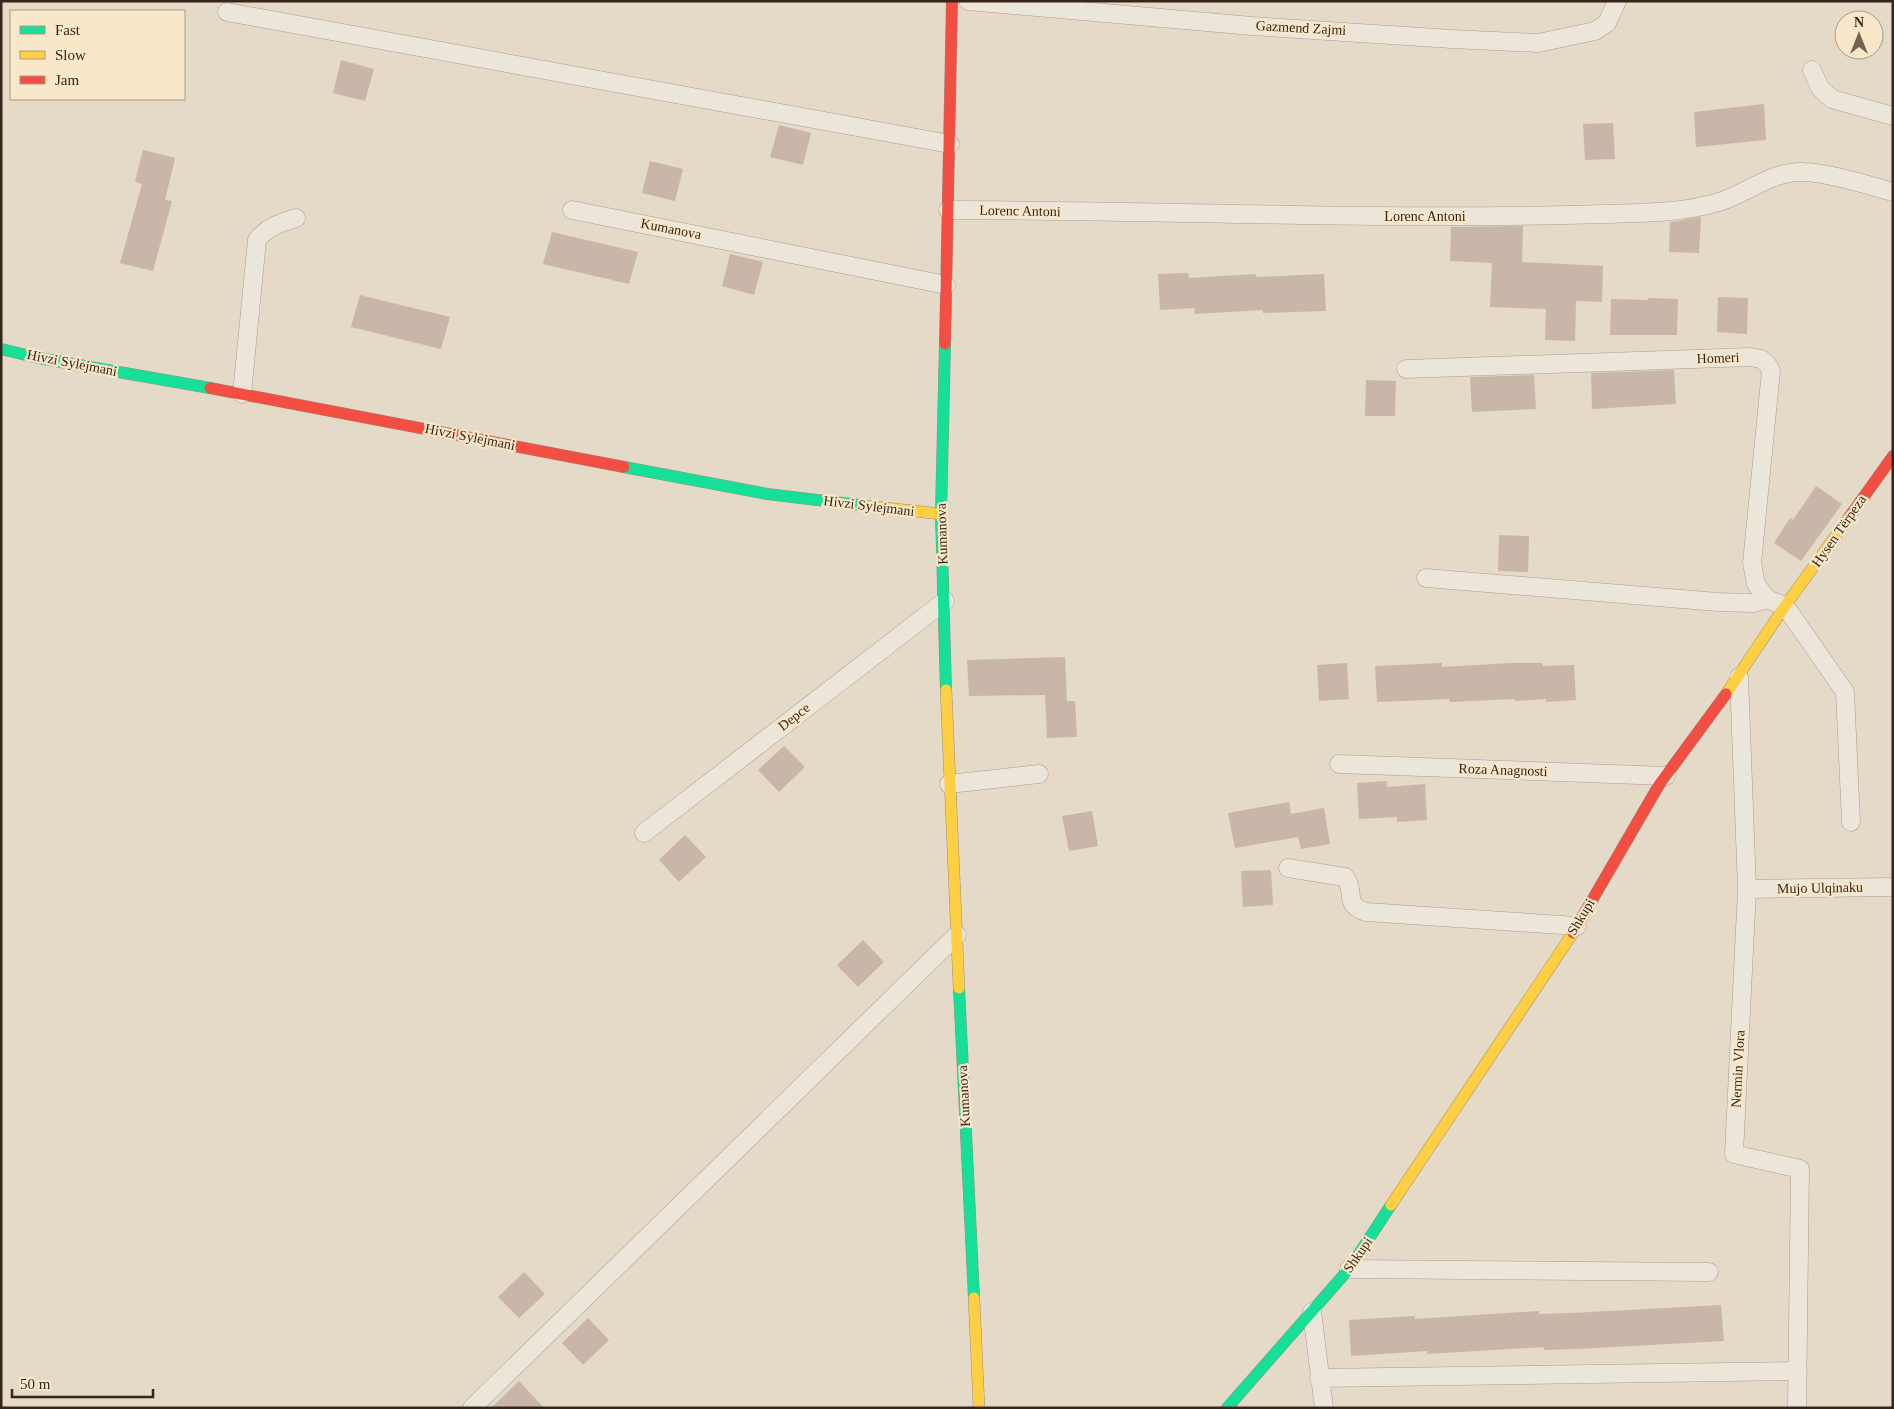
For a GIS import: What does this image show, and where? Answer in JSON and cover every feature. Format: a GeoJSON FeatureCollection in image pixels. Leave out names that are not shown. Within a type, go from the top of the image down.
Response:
{"type":"FeatureCollection","features":[{"type":"Feature","properties":{"kind":"street","name":"Kumanova"},"geometry":{"type":"LineString","coordinates":[[952,1],[941,514],[949,784],[979,1408]]}},
{"type":"Feature","properties":{"kind":"street","name":"Gazmend Zajmi"},"geometry":{"type":"LineString","coordinates":[[968,1],[1252,26],[1452,40],[1538,43],[1595,31],[1608,23],[1617,1]]}},
{"type":"Feature","properties":{"kind":"street"},"geometry":{"type":"LineString","coordinates":[[228,12],[950,144]]}},
{"type":"Feature","properties":{"kind":"street"},"geometry":{"type":"LineString","coordinates":[[1812,70],[1820,88],[1832,99],[1893,116]]}},
{"type":"Feature","properties":{"kind":"street","name":"Lorenc Antoni"},"geometry":{"type":"LineString","coordinates":[[948,210],[1453,216],[1683,211],[1719,202],[1749,190],[1776,175],[1804,172],[1893,192]]}},
{"type":"Feature","properties":{"kind":"street","name":"Kumanova"},"geometry":{"type":"LineString","coordinates":[[572,210],[946,284]]}},
{"type":"Feature","properties":{"kind":"street"},"geometry":{"type":"LineString","coordinates":[[242,394],[257,240],[263,232],[276,224],[296,218]]}},
{"type":"Feature","properties":{"kind":"street","name":"Hivzi Sylejmani"},"geometry":{"type":"LineString","coordinates":[[1,349],[38,358],[242,394],[767,494],[941,514]]}},
{"type":"Feature","properties":{"kind":"street","name":"Homeri"},"geometry":{"type":"LineString","coordinates":[[1406,369],[1750,357],[1761,359],[1771,371],[1752,563],[1756,584],[1767,600]]}},
{"type":"Feature","properties":{"kind":"street","name":"Hysen Tërpeza"},"geometry":{"type":"LineString","coordinates":[[1785,606],[1893,456]]}},
{"type":"Feature","properties":{"kind":"street"},"geometry":{"type":"LineString","coordinates":[[1426,578],[1718,602],[1753,603],[1767,600],[1785,606],[1845,692],[1851,822]]}},
{"type":"Feature","properties":{"kind":"street","name":"Depce"},"geometry":{"type":"LineString","coordinates":[[644,833],[944,601]]}},
{"type":"Feature","properties":{"kind":"street","name":"Shkupi"},"geometry":{"type":"LineString","coordinates":[[1227,1408],[1349,1269],[1577,926],[1633,826],[1666,776],[1739,677],[1785,606]]}},
{"type":"Feature","properties":{"kind":"street","name":"Nermin Vlora"},"geometry":{"type":"LineString","coordinates":[[1739,677],[1747,889],[1734,1154],[1800,1169],[1797,1408]]}},
{"type":"Feature","properties":{"kind":"street","name":"Roza Anagnosti"},"geometry":{"type":"LineString","coordinates":[[1339,764],[1666,776]]}},
{"type":"Feature","properties":{"kind":"street"},"geometry":{"type":"LineString","coordinates":[[949,784],[1039,774]]}},
{"type":"Feature","properties":{"kind":"street"},"geometry":{"type":"LineString","coordinates":[[1288,868],[1345,878],[1350,884],[1350,901],[1356,908],[1366,912],[1577,926]]}},
{"type":"Feature","properties":{"kind":"street","name":"Mujo Ulqinaku"},"geometry":{"type":"LineString","coordinates":[[1747,889],[1893,887]]}},
{"type":"Feature","properties":{"kind":"street"},"geometry":{"type":"LineString","coordinates":[[472,1408],[957,934]]}},
{"type":"Feature","properties":{"kind":"street"},"geometry":{"type":"LineString","coordinates":[[1349,1269],[1709,1272]]}},
{"type":"Feature","properties":{"kind":"street"},"geometry":{"type":"LineString","coordinates":[[1312,1312],[1324,1408]]}},
{"type":"Feature","properties":{"kind":"street"},"geometry":{"type":"LineString","coordinates":[[1319,1378],[1798,1371]]}},
{"type":"Feature","properties":{"kind":"building"},"geometry":{"type":"Polygon","coordinates":[[[341,60],[374,69],[365,101],[333,93],[341,60]]]}},
{"type":"Feature","properties":{"kind":"building"},"geometry":{"type":"Polygon","coordinates":[[[1764,104],[1766,140],[1696,147],[1694,112],[1764,104]]]}},
{"type":"Feature","properties":{"kind":"building"},"geometry":{"type":"Polygon","coordinates":[[[1613,123],[1615,159],[1585,160],[1583,124],[1613,123]]]}},
{"type":"Feature","properties":{"kind":"building"},"geometry":{"type":"Polygon","coordinates":[[[779,125],[811,133],[803,165],[770,157],[779,125]]]}},
{"type":"Feature","properties":{"kind":"building"},"geometry":{"type":"Polygon","coordinates":[[[143,150],[175,158],[165,200],[172,201],[153,271],[120,263],[142,184],[135,182],[143,150]]]}},
{"type":"Feature","properties":{"kind":"building"},"geometry":{"type":"Polygon","coordinates":[[[650,161],[683,169],[675,201],[642,193],[650,161]]]}},
{"type":"Feature","properties":{"kind":"building"},"geometry":{"type":"Polygon","coordinates":[[[1701,217],[1699,253],[1669,252],[1670,222],[1701,217]]]}},
{"type":"Feature","properties":{"kind":"building"},"geometry":{"type":"Polygon","coordinates":[[[1523,226],[1522,262],[1603,266],[1602,302],[1576,301],[1575,341],[1545,340],[1546,309],[1490,307],[1492,263],[1450,261],[1451,227],[1523,226]]]}},
{"type":"Feature","properties":{"kind":"building"},"geometry":{"type":"Polygon","coordinates":[[[552,232],[638,252],[629,284],[543,264],[552,232]]]}},
{"type":"Feature","properties":{"kind":"building"},"geometry":{"type":"Polygon","coordinates":[[[730,254],[763,262],[754,295],[722,286],[730,254]]]}},
{"type":"Feature","properties":{"kind":"building"},"geometry":{"type":"Polygon","coordinates":[[[1188,273],[1189,278],[1256,274],[1256,277],[1324,274],[1326,311],[1263,313],[1263,310],[1195,314],[1194,308],[1160,310],[1158,274],[1188,273]]]}},
{"type":"Feature","properties":{"kind":"building"},"geometry":{"type":"Polygon","coordinates":[[[360,295],[450,317],[441,349],[351,327],[360,295]]]}},
{"type":"Feature","properties":{"kind":"building"},"geometry":{"type":"Polygon","coordinates":[[[1718,297],[1748,298],[1747,334],[1717,332],[1718,297]]]}},
{"type":"Feature","properties":{"kind":"building"},"geometry":{"type":"Polygon","coordinates":[[[1648,298],[1678,299],[1677,335],[1610,335],[1611,299],[1648,300],[1648,298]]]}},
{"type":"Feature","properties":{"kind":"building"},"geometry":{"type":"Polygon","coordinates":[[[1674,370],[1676,404],[1592,409],[1591,373],[1674,370]]]}},
{"type":"Feature","properties":{"kind":"building"},"geometry":{"type":"Polygon","coordinates":[[[1534,375],[1536,409],[1472,412],[1470,377],[1534,375]]]}},
{"type":"Feature","properties":{"kind":"building"},"geometry":{"type":"Polygon","coordinates":[[[1366,380],[1396,381],[1395,416],[1365,416],[1366,380]]]}},
{"type":"Feature","properties":{"kind":"building"},"geometry":{"type":"Polygon","coordinates":[[[1816,486],[1842,504],[1801,561],[1774,543],[1790,518],[1793,520],[1816,486]]]}},
{"type":"Feature","properties":{"kind":"building"},"geometry":{"type":"Polygon","coordinates":[[[1499,535],[1529,536],[1528,572],[1498,571],[1499,535]]]}},
{"type":"Feature","properties":{"kind":"building"},"geometry":{"type":"Polygon","coordinates":[[[1065,657],[1067,701],[1075,701],[1077,737],[1047,738],[1045,695],[969,696],[967,660],[1065,657]]]}},
{"type":"Feature","properties":{"kind":"building"},"geometry":{"type":"Polygon","coordinates":[[[1347,663],[1349,699],[1319,701],[1317,665],[1347,663]]]}},
{"type":"Feature","properties":{"kind":"building"},"geometry":{"type":"Polygon","coordinates":[[[1442,663],[1442,667],[1511,663],[1542,663],[1543,666],[1574,665],[1576,700],[1546,702],[1546,699],[1515,701],[1515,699],[1450,702],[1449,699],[1377,702],[1375,666],[1442,663]]]}},
{"type":"Feature","properties":{"kind":"building"},"geometry":{"type":"Polygon","coordinates":[[[784,746],[805,767],[779,792],[758,770],[784,746]]]}},
{"type":"Feature","properties":{"kind":"building"},"geometry":{"type":"Polygon","coordinates":[[[1387,781],[1387,787],[1425,784],[1427,820],[1397,822],[1397,817],[1359,819],[1357,783],[1387,781]]]}},
{"type":"Feature","properties":{"kind":"building"},"geometry":{"type":"Polygon","coordinates":[[[1289,802],[1291,814],[1324,808],[1330,844],[1301,849],[1298,837],[1235,848],[1228,813],[1289,802]]]}},
{"type":"Feature","properties":{"kind":"building"},"geometry":{"type":"Polygon","coordinates":[[[1092,811],[1098,846],[1069,851],[1062,816],[1092,811]]]}},
{"type":"Feature","properties":{"kind":"building"},"geometry":{"type":"Polygon","coordinates":[[[685,835],[706,857],[679,882],[659,860],[685,835]]]}},
{"type":"Feature","properties":{"kind":"building"},"geometry":{"type":"Polygon","coordinates":[[[1271,870],[1273,905],[1243,907],[1241,871],[1271,870]]]}},
{"type":"Feature","properties":{"kind":"building"},"geometry":{"type":"Polygon","coordinates":[[[863,940],[884,962],[858,987],[837,965],[863,940]]]}},
{"type":"Feature","properties":{"kind":"building"},"geometry":{"type":"Polygon","coordinates":[[[524,1272],[545,1294],[519,1318],[498,1297],[524,1272]]]}},
{"type":"Feature","properties":{"kind":"building"},"geometry":{"type":"Polygon","coordinates":[[[1721,1305],[1724,1341],[1577,1349],[1544,1350],[1544,1347],[1427,1354],[1427,1351],[1351,1356],[1349,1320],[1415,1316],[1415,1319],[1539,1311],[1539,1314],[1572,1313],[1721,1305]]]}},
{"type":"Feature","properties":{"kind":"building"},"geometry":{"type":"Polygon","coordinates":[[[588,1318],[609,1340],[583,1365],[562,1343],[588,1318]]]}},
{"type":"Feature","properties":{"kind":"building"},"geometry":{"type":"Polygon","coordinates":[[[519,1381],[544,1408],[491,1408],[519,1381]]]}},
{"type":"Feature","properties":{"kind":"traffic: fast"},"geometry":{"type":"LineString","coordinates":[[945,344],[941,514],[946,690]]}},
{"type":"Feature","properties":{"kind":"traffic: fast"},"geometry":{"type":"LineString","coordinates":[[1,349],[39,358],[210,388]]}},
{"type":"Feature","properties":{"kind":"traffic: fast"},"geometry":{"type":"LineString","coordinates":[[624,467],[767,494],[868,506]]}},
{"type":"Feature","properties":{"kind":"traffic: fast"},"geometry":{"type":"LineString","coordinates":[[959,988],[974,1298]]}},
{"type":"Feature","properties":{"kind":"traffic: fast"},"geometry":{"type":"LineString","coordinates":[[1227,1408],[1349,1269],[1391,1205]]}},
{"type":"Feature","properties":{"kind":"traffic: slow"},"geometry":{"type":"LineString","coordinates":[[868,506],[941,514]]}},
{"type":"Feature","properties":{"kind":"traffic: slow"},"geometry":{"type":"LineString","coordinates":[[1726,694],[1785,606],[1850,516]]}},
{"type":"Feature","properties":{"kind":"traffic: slow"},"geometry":{"type":"LineString","coordinates":[[946,690],[959,988]]}},
{"type":"Feature","properties":{"kind":"traffic: slow"},"geometry":{"type":"LineString","coordinates":[[1391,1205],[1573,933]]}},
{"type":"Feature","properties":{"kind":"traffic: slow"},"geometry":{"type":"LineString","coordinates":[[974,1298],[979,1408]]}},
{"type":"Feature","properties":{"kind":"traffic: jam"},"geometry":{"type":"LineString","coordinates":[[945,344],[952,1]]}},
{"type":"Feature","properties":{"kind":"traffic: jam"},"geometry":{"type":"LineString","coordinates":[[210,388],[624,467]]}},
{"type":"Feature","properties":{"kind":"traffic: jam"},"geometry":{"type":"LineString","coordinates":[[1850,516],[1893,456]]}},
{"type":"Feature","properties":{"kind":"traffic: jam"},"geometry":{"type":"LineString","coordinates":[[1573,933],[1659,785],[1726,694]]}}]}
